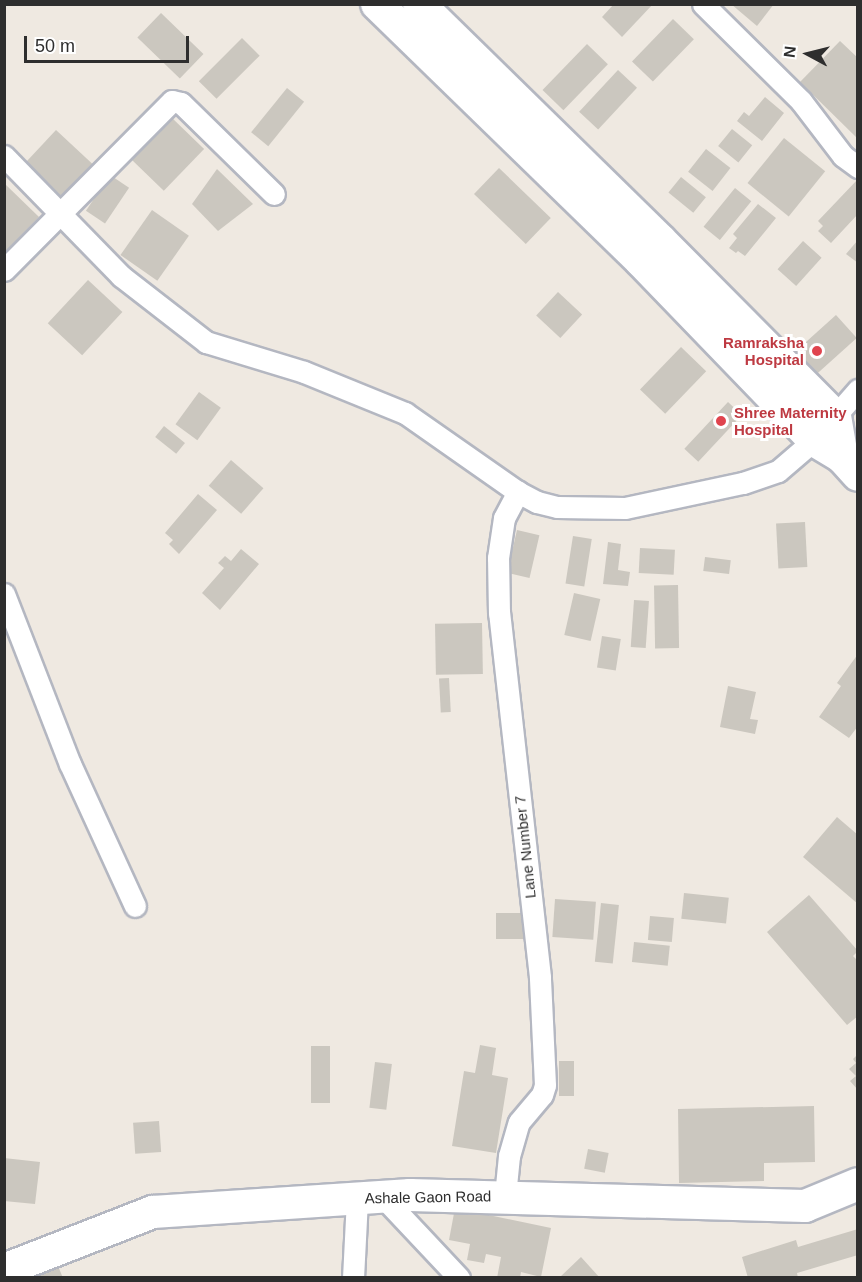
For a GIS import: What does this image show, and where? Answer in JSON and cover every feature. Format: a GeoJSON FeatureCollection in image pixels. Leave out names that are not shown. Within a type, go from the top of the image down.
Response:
{"type":"FeatureCollection","features":[{"type":"Feature","properties":{"kind":"street"},"geometry":{"type":"LineString","coordinates":[[377,4],[835,416],[850,466]]}},
{"type":"Feature","properties":{"kind":"street"},"geometry":{"type":"LineString","coordinates":[[419,4],[651,250],[814,440],[850,466]]}},
{"type":"Feature","properties":{"kind":"street"},"geometry":{"type":"LineString","coordinates":[[703,4],[801,101],[843,156],[858,167]]}},
{"type":"Feature","properties":{"kind":"street"},"geometry":{"type":"LineString","coordinates":[[4,270],[167,104],[175,101],[181,103],[274,194]]}},
{"type":"Feature","properties":{"kind":"street"},"geometry":{"type":"LineString","coordinates":[[4,156],[121,276],[206,342],[304,372],[405,413],[518,492],[537,502],[557,507],[626,508],[743,483],[778,471],[814,440],[858,390]]}},
{"type":"Feature","properties":{"kind":"street","name":"Lane Number 7"},"geometry":{"type":"LineString","coordinates":[[505,1196],[509,1156],[519,1122],[542,1095],[545,1085],[540,977],[500,613],[498,558],[502,528],[504,518],[518,492]]}},
{"type":"Feature","properties":{"kind":"street"},"geometry":{"type":"LineString","coordinates":[[4,594],[70,764],[135,906]]}},
{"type":"Feature","properties":{"kind":"street","name":"Ashale Gaon Road"},"geometry":{"type":"LineString","coordinates":[[4,1270],[153,1212],[370,1197],[505,1196],[805,1206],[858,1184]]}},
{"type":"Feature","properties":{"kind":"street"},"geometry":{"type":"LineString","coordinates":[[353,1278],[370,1197]]}},
{"type":"Feature","properties":{"kind":"street"},"geometry":{"type":"LineString","coordinates":[[370,1197],[459,1278]]}},
{"type":"Feature","properties":{"kind":"building"},"geometry":{"type":"Polygon","coordinates":[[[614,4],[653,4],[622,37],[602,17],[614,4]]]}},
{"type":"Feature","properties":{"kind":"building"},"geometry":{"type":"Polygon","coordinates":[[[731,4],[774,4],[757,26],[731,4]]]}},
{"type":"Feature","properties":{"kind":"building"},"geometry":{"type":"Polygon","coordinates":[[[161,13],[203,54],[180,78],[137,37],[161,13]]]}},
{"type":"Feature","properties":{"kind":"building"},"geometry":{"type":"Polygon","coordinates":[[[673,19],[694,39],[653,82],[632,61],[673,19]]]}},
{"type":"Feature","properties":{"kind":"building"},"geometry":{"type":"Polygon","coordinates":[[[242,38],[260,56],[217,99],[199,81],[242,38]]]}},
{"type":"Feature","properties":{"kind":"building"},"geometry":{"type":"Polygon","coordinates":[[[840,41],[858,58],[858,139],[800,82],[840,41]]]}},
{"type":"Feature","properties":{"kind":"building"},"geometry":{"type":"Polygon","coordinates":[[[587,44],[608,64],[563,110],[543,90],[587,44]]]}},
{"type":"Feature","properties":{"kind":"building"},"geometry":{"type":"Polygon","coordinates":[[[618,70],[637,88],[598,129],[579,112],[618,70]]]}},
{"type":"Feature","properties":{"kind":"building"},"geometry":{"type":"Polygon","coordinates":[[[287,88],[304,102],[268,146],[251,132],[287,88]]]}},
{"type":"Feature","properties":{"kind":"building"},"geometry":{"type":"Polygon","coordinates":[[[765,97],[784,113],[762,141],[737,121],[744,112],[749,116],[765,97]]]}},
{"type":"Feature","properties":{"kind":"building"},"geometry":{"type":"Polygon","coordinates":[[[171,117],[204,149],[164,191],[131,159],[171,117]]]}},
{"type":"Feature","properties":{"kind":"building"},"geometry":{"type":"Polygon","coordinates":[[[732,129],[752,145],[738,162],[718,146],[732,129]]]}},
{"type":"Feature","properties":{"kind":"building"},"geometry":{"type":"Polygon","coordinates":[[[56,130],[95,167],[61,203],[22,167],[56,130]]]}},
{"type":"Feature","properties":{"kind":"building"},"geometry":{"type":"Polygon","coordinates":[[[784,138],[825,171],[789,216],[747,183],[784,138]]]}},
{"type":"Feature","properties":{"kind":"building"},"geometry":{"type":"Polygon","coordinates":[[[706,149],[730,168],[713,191],[688,172],[706,149]]]}},
{"type":"Feature","properties":{"kind":"building"},"geometry":{"type":"Polygon","coordinates":[[[499,168],[551,218],[526,244],[474,194],[499,168]]]}},
{"type":"Feature","properties":{"kind":"building"},"geometry":{"type":"Polygon","coordinates":[[[217,169],[253,204],[218,231],[192,204],[217,169]]]}},
{"type":"Feature","properties":{"kind":"building"},"geometry":{"type":"Polygon","coordinates":[[[110,175],[129,188],[105,224],[86,211],[110,175]]]}},
{"type":"Feature","properties":{"kind":"building"},"geometry":{"type":"Polygon","coordinates":[[[681,177],[706,197],[693,213],[668,193],[681,177]]]}},
{"type":"Feature","properties":{"kind":"building"},"geometry":{"type":"Polygon","coordinates":[[[858,179],[858,214],[831,243],[818,231],[823,226],[818,221],[858,179]]]}},
{"type":"Feature","properties":{"kind":"building"},"geometry":{"type":"Polygon","coordinates":[[[4,183],[39,217],[4,253],[4,183]]]}},
{"type":"Feature","properties":{"kind":"building"},"geometry":{"type":"Polygon","coordinates":[[[735,188],[751,201],[720,240],[704,227],[735,188]]]}},
{"type":"Feature","properties":{"kind":"building"},"geometry":{"type":"Polygon","coordinates":[[[758,204],[776,218],[745,256],[738,251],[736,253],[729,248],[737,238],[733,234],[758,204]]]}},
{"type":"Feature","properties":{"kind":"building"},"geometry":{"type":"Polygon","coordinates":[[[152,210],[189,236],[157,281],[120,255],[152,210]]]}},
{"type":"Feature","properties":{"kind":"building"},"geometry":{"type":"Polygon","coordinates":[[[858,240],[858,263],[846,254],[858,240]]]}},
{"type":"Feature","properties":{"kind":"building"},"geometry":{"type":"Polygon","coordinates":[[[803,241],[822,258],[796,286],[778,269],[803,241]]]}},
{"type":"Feature","properties":{"kind":"building"},"geometry":{"type":"Polygon","coordinates":[[[88,280],[122,312],[82,355],[48,323],[88,280]]]}},
{"type":"Feature","properties":{"kind":"building"},"geometry":{"type":"Polygon","coordinates":[[[558,292],[582,315],[560,338],[536,315],[558,292]]]}},
{"type":"Feature","properties":{"kind":"building"},"geometry":{"type":"Polygon","coordinates":[[[836,315],[857,338],[816,375],[795,352],[836,315]]]}},
{"type":"Feature","properties":{"kind":"building"},"geometry":{"type":"Polygon","coordinates":[[[681,347],[706,371],[665,414],[640,389],[681,347]]]}},
{"type":"Feature","properties":{"kind":"building"},"geometry":{"type":"Polygon","coordinates":[[[199,392],[221,408],[197,440],[175,424],[199,392]]]}},
{"type":"Feature","properties":{"kind":"building"},"geometry":{"type":"Polygon","coordinates":[[[728,402],[742,415],[698,462],[684,449],[728,402]]]}},
{"type":"Feature","properties":{"kind":"building"},"geometry":{"type":"Polygon","coordinates":[[[164,426],[185,443],[176,454],[155,437],[164,426]]]}},
{"type":"Feature","properties":{"kind":"building"},"geometry":{"type":"Polygon","coordinates":[[[231,460],[263,488],[241,514],[209,486],[231,460]]]}},
{"type":"Feature","properties":{"kind":"building"},"geometry":{"type":"Polygon","coordinates":[[[198,494],[217,510],[179,554],[169,544],[173,540],[165,533],[198,494]]]}},
{"type":"Feature","properties":{"kind":"building"},"geometry":{"type":"Polygon","coordinates":[[[805,522],[807,567],[778,568],[776,524],[805,522]]]}},
{"type":"Feature","properties":{"kind":"building"},"geometry":{"type":"Polygon","coordinates":[[[517,530],[539,535],[530,578],[507,573],[517,530]]]}},
{"type":"Feature","properties":{"kind":"building"},"geometry":{"type":"Polygon","coordinates":[[[573,536],[592,539],[584,586],[565,583],[573,536]]]}},
{"type":"Feature","properties":{"kind":"building"},"geometry":{"type":"Polygon","coordinates":[[[608,542],[621,544],[618,570],[630,572],[628,586],[603,584],[608,542]]]}},
{"type":"Feature","properties":{"kind":"building"},"geometry":{"type":"Polygon","coordinates":[[[640,548],[675,550],[674,575],[639,573],[640,548]]]}},
{"type":"Feature","properties":{"kind":"building"},"geometry":{"type":"Polygon","coordinates":[[[241,549],[259,564],[220,610],[202,593],[224,568],[218,563],[225,556],[231,561],[241,549]]]}},
{"type":"Feature","properties":{"kind":"building"},"geometry":{"type":"Polygon","coordinates":[[[705,557],[731,560],[729,574],[703,571],[705,557]]]}},
{"type":"Feature","properties":{"kind":"building"},"geometry":{"type":"Polygon","coordinates":[[[654,585],[678,585],[679,648],[655,648],[654,585]]]}},
{"type":"Feature","properties":{"kind":"building"},"geometry":{"type":"Polygon","coordinates":[[[574,593],[600,599],[591,641],[564,635],[574,593]]]}},
{"type":"Feature","properties":{"kind":"building"},"geometry":{"type":"Polygon","coordinates":[[[634,600],[649,601],[646,648],[631,647],[634,600]]]}},
{"type":"Feature","properties":{"kind":"building"},"geometry":{"type":"Polygon","coordinates":[[[482,623],[483,674],[436,675],[435,624],[482,623]]]}},
{"type":"Feature","properties":{"kind":"building"},"geometry":{"type":"Polygon","coordinates":[[[602,636],[621,639],[616,671],[597,668],[602,636]]]}},
{"type":"Feature","properties":{"kind":"building"},"geometry":{"type":"Polygon","coordinates":[[[858,654],[858,726],[849,738],[819,717],[841,686],[837,683],[858,654]]]}},
{"type":"Feature","properties":{"kind":"building"},"geometry":{"type":"Polygon","coordinates":[[[449,678],[451,712],[441,712],[439,679],[449,678]]]}},
{"type":"Feature","properties":{"kind":"building"},"geometry":{"type":"Polygon","coordinates":[[[728,686],[756,692],[750,719],[758,720],[755,734],[720,727],[728,686]]]}},
{"type":"Feature","properties":{"kind":"building"},"geometry":{"type":"Polygon","coordinates":[[[837,817],[858,835],[858,904],[803,857],[837,817]]]}},
{"type":"Feature","properties":{"kind":"building"},"geometry":{"type":"Polygon","coordinates":[[[684,893],[729,898],[726,924],[681,919],[684,893]]]}},
{"type":"Feature","properties":{"kind":"building"},"geometry":{"type":"Polygon","coordinates":[[[809,895],[858,951],[853,956],[858,961],[858,1016],[847,1025],[767,932],[809,895]]]}},
{"type":"Feature","properties":{"kind":"building"},"geometry":{"type":"Polygon","coordinates":[[[555,899],[596,902],[593,940],[552,937],[555,899]]]}},
{"type":"Feature","properties":{"kind":"building"},"geometry":{"type":"Polygon","coordinates":[[[601,903],[619,905],[613,964],[595,962],[601,903]]]}},
{"type":"Feature","properties":{"kind":"building"},"geometry":{"type":"Polygon","coordinates":[[[496,913],[525,913],[525,939],[496,939],[496,913]]]}},
{"type":"Feature","properties":{"kind":"building"},"geometry":{"type":"Polygon","coordinates":[[[650,916],[674,918],[672,942],[648,940],[650,916]]]}},
{"type":"Feature","properties":{"kind":"building"},"geometry":{"type":"Polygon","coordinates":[[[634,942],[670,946],[668,966],[632,962],[634,942]]]}},
{"type":"Feature","properties":{"kind":"building"},"geometry":{"type":"Polygon","coordinates":[[[480,1045],[496,1048],[492,1075],[508,1078],[496,1153],[452,1146],[464,1071],[475,1073],[480,1045]]]}},
{"type":"Feature","properties":{"kind":"building"},"geometry":{"type":"Polygon","coordinates":[[[311,1046],[330,1046],[330,1103],[311,1103],[311,1046]]]}},
{"type":"Feature","properties":{"kind":"building"},"geometry":{"type":"Polygon","coordinates":[[[858,1054],[858,1090],[850,1081],[856,1076],[849,1069],[856,1063],[853,1059],[858,1054]]]}},
{"type":"Feature","properties":{"kind":"building"},"geometry":{"type":"Polygon","coordinates":[[[559,1061],[574,1061],[574,1096],[559,1096],[559,1061]]]}},
{"type":"Feature","properties":{"kind":"building"},"geometry":{"type":"Polygon","coordinates":[[[375,1062],[392,1064],[386,1110],[369,1108],[375,1062]]]}},
{"type":"Feature","properties":{"kind":"building"},"geometry":{"type":"Polygon","coordinates":[[[814,1106],[815,1162],[764,1163],[764,1181],[679,1183],[678,1109],[814,1106]]]}},
{"type":"Feature","properties":{"kind":"building"},"geometry":{"type":"Polygon","coordinates":[[[159,1121],[161,1152],[135,1154],[133,1123],[159,1121]]]}},
{"type":"Feature","properties":{"kind":"building"},"geometry":{"type":"Polygon","coordinates":[[[588,1149],[609,1153],[605,1173],[584,1169],[588,1149]]]}},
{"type":"Feature","properties":{"kind":"building"},"geometry":{"type":"Polygon","coordinates":[[[4,1158],[40,1162],[35,1204],[4,1201],[4,1158]]]}},
{"type":"Feature","properties":{"kind":"building"},"geometry":{"type":"Polygon","coordinates":[[[455,1208],[551,1228],[541,1277],[521,1272],[520,1278],[497,1278],[501,1257],[486,1254],[484,1263],[467,1260],[470,1244],[449,1240],[455,1208]]]}},
{"type":"Feature","properties":{"kind":"building"},"geometry":{"type":"Polygon","coordinates":[[[858,1229],[858,1255],[797,1273],[798,1278],[748,1278],[742,1257],[796,1240],[798,1247],[858,1229]]]}},
{"type":"Feature","properties":{"kind":"building"},"geometry":{"type":"Polygon","coordinates":[[[581,1257],[600,1278],[559,1278],[581,1257]]]}},
{"type":"Feature","properties":{"kind":"building"},"geometry":{"type":"Polygon","coordinates":[[[58,1266],[63,1278],[36,1278],[35,1276],[58,1266]]]}},
{"type":"Feature","properties":{"kind":"place","name":"Ramraksha Hospital"},"geometry":{"type":"Point","coordinates":[817,351]}},
{"type":"Feature","properties":{"kind":"place","name":"Shree Maternity Hospital"},"geometry":{"type":"Point","coordinates":[721,421]}}]}
